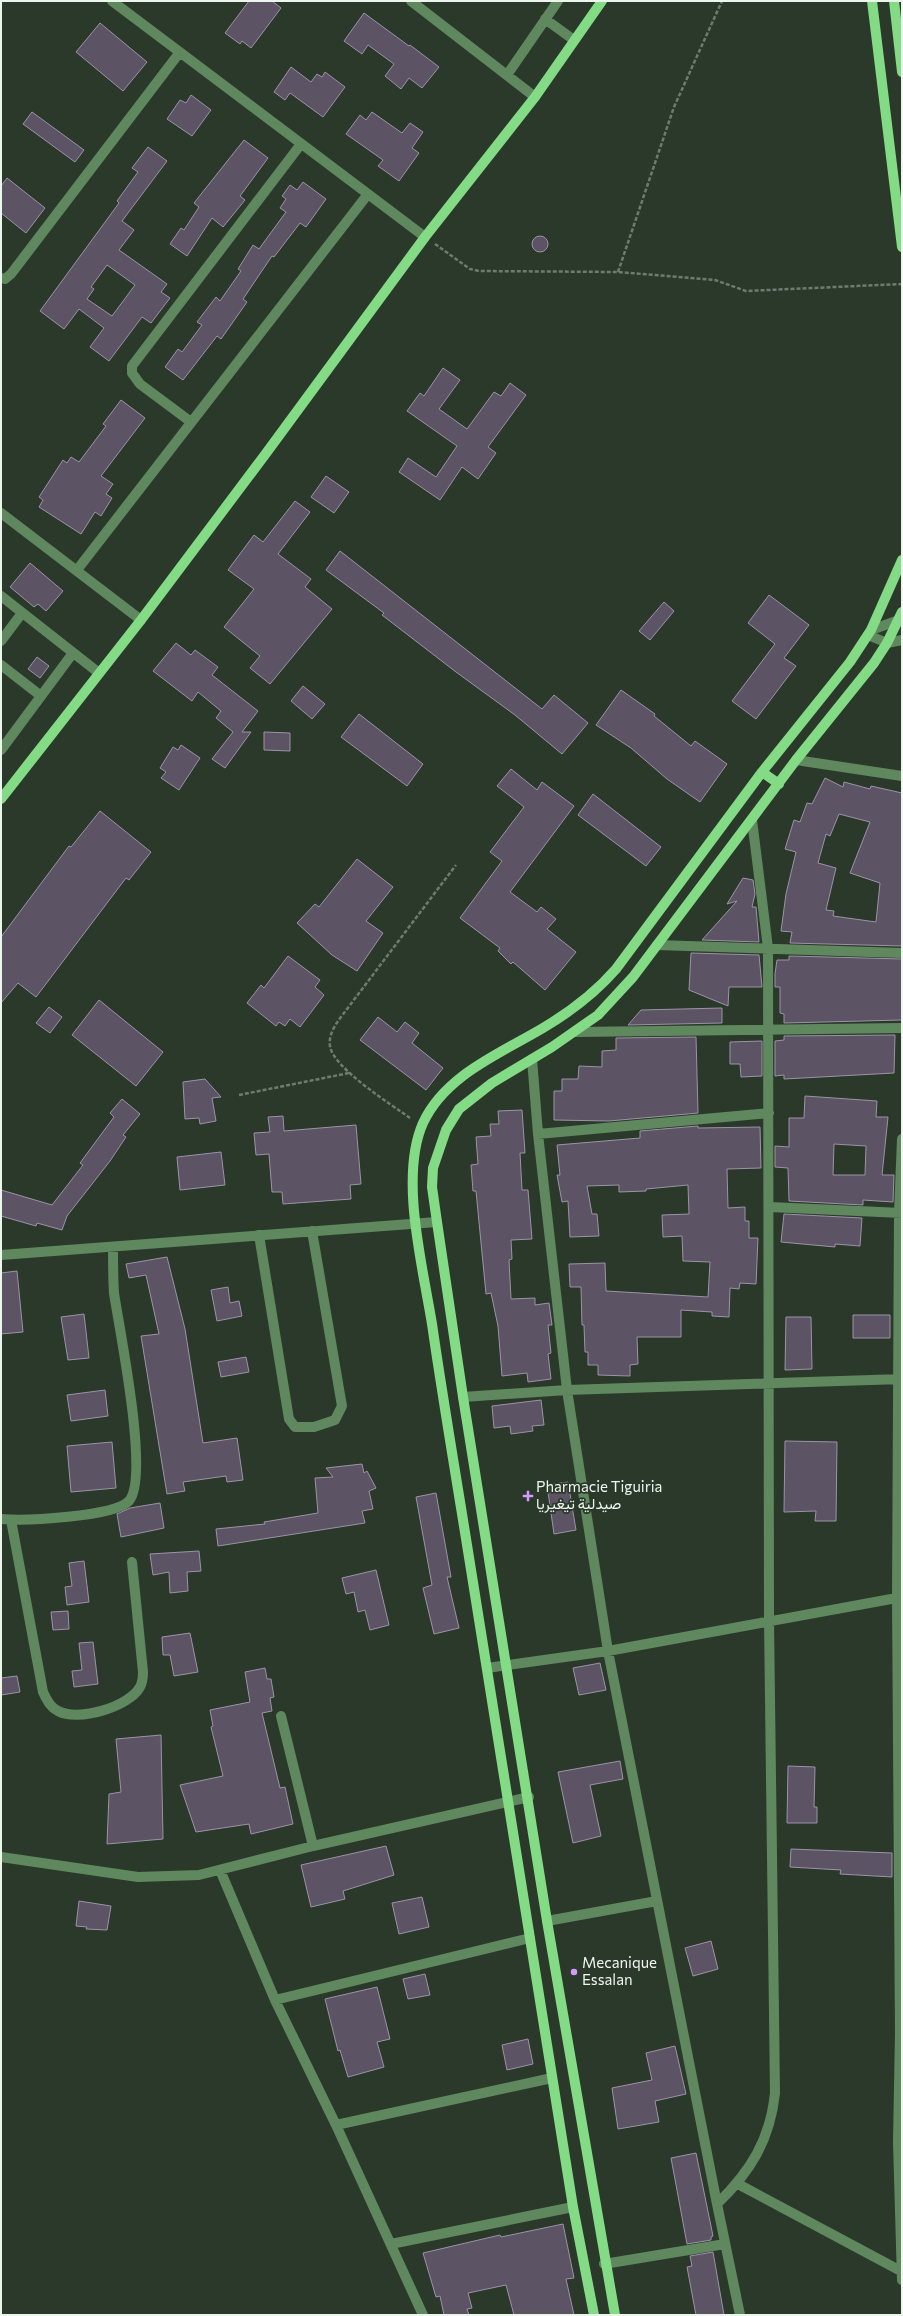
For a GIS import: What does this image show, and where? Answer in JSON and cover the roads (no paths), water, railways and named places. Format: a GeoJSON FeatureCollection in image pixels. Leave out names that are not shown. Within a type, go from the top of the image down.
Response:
{"type":"FeatureCollection","features":[{"type":"Feature","properties":{"kind":"main road"},"geometry":{"type":"LineString","coordinates":[[1,799],[141,620],[425,237],[535,97],[602,1]]}},
{"type":"Feature","properties":{"kind":"main road"},"geometry":{"type":"LineString","coordinates":[[872,1],[902,247]]}},
{"type":"Feature","properties":{"kind":"main road"},"geometry":{"type":"LineString","coordinates":[[894,1],[902,72]]}},
{"type":"Feature","properties":{"kind":"main road"},"geometry":{"type":"LineString","coordinates":[[594,2315],[573,2207],[416,1223],[413,1186],[415,1154],[422,1127],[440,1097],[458,1080],[482,1063],[544,1028],[581,1002],[603,984],[762,772],[850,662],[869,633],[902,560]]}},
{"type":"Feature","properties":{"kind":"main road"},"geometry":{"type":"LineString","coordinates":[[615,2315],[604,2264],[547,1921],[529,1797],[463,1398],[432,1187],[433,1168],[446,1130],[458,1109],[474,1095],[598,1016],[633,977],[796,760],[874,663],[901,617]]}},
{"type":"Feature","properties":{"kind":"main road"},"geometry":{"type":"LineString","coordinates":[[762,772],[779,784]]}},
{"type":"Feature","properties":{"kind":"street"},"geometry":{"type":"LineString","coordinates":[[112,1],[425,237]]}},
{"type":"Feature","properties":{"kind":"street"},"geometry":{"type":"LineString","coordinates":[[410,1],[535,97]]}},
{"type":"Feature","properties":{"kind":"street"},"geometry":{"type":"LineString","coordinates":[[507,75],[558,1]]}},
{"type":"Feature","properties":{"kind":"street"},"geometry":{"type":"LineString","coordinates":[[545,19],[574,40]]}},
{"type":"Feature","properties":{"kind":"street"},"geometry":{"type":"LineString","coordinates":[[1,278],[5,279],[11,274],[180,52]]}},
{"type":"Feature","properties":{"kind":"street"},"geometry":{"type":"LineString","coordinates":[[191,422],[140,384],[132,373],[132,366],[301,144]]}},
{"type":"Feature","properties":{"kind":"street"},"geometry":{"type":"LineString","coordinates":[[77,570],[368,194]]}},
{"type":"Feature","properties":{"kind":"street"},"geometry":{"type":"LineString","coordinates":[[1,514],[77,570],[141,620]]}},
{"type":"Feature","properties":{"kind":"street"},"geometry":{"type":"LineString","coordinates":[[1,596],[99,674]]}},
{"type":"Feature","properties":{"kind":"street"},"geometry":{"type":"LineString","coordinates":[[1,641],[22,613]]}},
{"type":"Feature","properties":{"kind":"street"},"geometry":{"type":"LineString","coordinates":[[869,633],[901,617]]}},
{"type":"Feature","properties":{"kind":"street"},"geometry":{"type":"LineString","coordinates":[[869,633],[887,643],[902,640]]}},
{"type":"Feature","properties":{"kind":"street"},"geometry":{"type":"LineString","coordinates":[[1,750],[73,653]]}},
{"type":"Feature","properties":{"kind":"street"},"geometry":{"type":"LineString","coordinates":[[1,665],[41,696]]}},
{"type":"Feature","properties":{"kind":"street"},"geometry":{"type":"LineString","coordinates":[[796,760],[902,776]]}},
{"type":"Feature","properties":{"kind":"street"},"geometry":{"type":"LineString","coordinates":[[717,2204],[738,2184],[747,2172],[764,2139],[773,2114],[776,2093],[772,1967],[773,1831],[769,1620],[770,1383],[769,1113],[767,1030],[768,948],[752,820]]}},
{"type":"Feature","properties":{"kind":"street"},"geometry":{"type":"LineString","coordinates":[[657,945],[902,953]]}},
{"type":"Feature","properties":{"kind":"street"},"geometry":{"type":"LineString","coordinates":[[575,1032],[902,1028]]}},
{"type":"Feature","properties":{"kind":"street"},"geometry":{"type":"LineString","coordinates":[[532,1059],[538,1134],[567,1390],[608,1651],[740,2315]]}},
{"type":"Feature","properties":{"kind":"street"},"geometry":{"type":"LineString","coordinates":[[538,1134],[769,1113]]}},
{"type":"Feature","properties":{"kind":"street"},"geometry":{"type":"LineString","coordinates":[[738,2184],[902,2275],[900,2145],[900,1213],[902,1139]]}},
{"type":"Feature","properties":{"kind":"street"},"geometry":{"type":"LineString","coordinates":[[769,1207],[900,1213]]}},
{"type":"Feature","properties":{"kind":"street"},"geometry":{"type":"LineString","coordinates":[[1,1256],[437,1222]]}},
{"type":"Feature","properties":{"kind":"street"},"geometry":{"type":"LineString","coordinates":[[259,1235],[289,1419],[295,1428],[305,1429],[335,1420],[342,1406],[312,1231]]}},
{"type":"Feature","properties":{"kind":"street"},"geometry":{"type":"LineString","coordinates":[[113,1247],[114,1291],[132,1413],[136,1452],[133,1493],[129,1500],[120,1506],[96,1512],[73,1516],[6,1519],[43,1692],[49,1705],[59,1712],[73,1715],[102,1710],[126,1700],[140,1688],[143,1672],[132,1562]]}},
{"type":"Feature","properties":{"kind":"street"},"geometry":{"type":"LineString","coordinates":[[463,1398],[567,1390],[900,1379]]}},
{"type":"Feature","properties":{"kind":"street"},"geometry":{"type":"LineString","coordinates":[[487,1668],[608,1651],[769,1620],[900,1598]]}},
{"type":"Feature","properties":{"kind":"street"},"geometry":{"type":"LineString","coordinates":[[282,1716],[313,1846]]}},
{"type":"Feature","properties":{"kind":"street"},"geometry":{"type":"LineString","coordinates":[[1,1857],[138,1877],[174,1877],[220,1870],[313,1846],[529,1797]]}},
{"type":"Feature","properties":{"kind":"street"},"geometry":{"type":"LineString","coordinates":[[220,1870],[275,2000],[336,2125],[423,2315]]}},
{"type":"Feature","properties":{"kind":"street"},"geometry":{"type":"LineString","coordinates":[[547,1921],[657,1901]]}},
{"type":"Feature","properties":{"kind":"street"},"geometry":{"type":"LineString","coordinates":[[275,2000],[530,1938]]}},
{"type":"Feature","properties":{"kind":"street"},"geometry":{"type":"LineString","coordinates":[[336,2125],[552,2078]]}},
{"type":"Feature","properties":{"kind":"street"},"geometry":{"type":"LineString","coordinates":[[390,2244],[573,2207]]}},
{"type":"Feature","properties":{"kind":"street"},"geometry":{"type":"LineString","coordinates":[[604,2264],[725,2244]]}},
{"type":"Feature","properties":{"kind":"place","name":"Pharmacie Tiguiria صيدلية تيغيريا"},"geometry":{"type":"Point","coordinates":[528,1496]}},
{"type":"Feature","properties":{"kind":"place","name":"Mecanique Essalan"},"geometry":{"type":"Point","coordinates":[574,1972]}}]}
